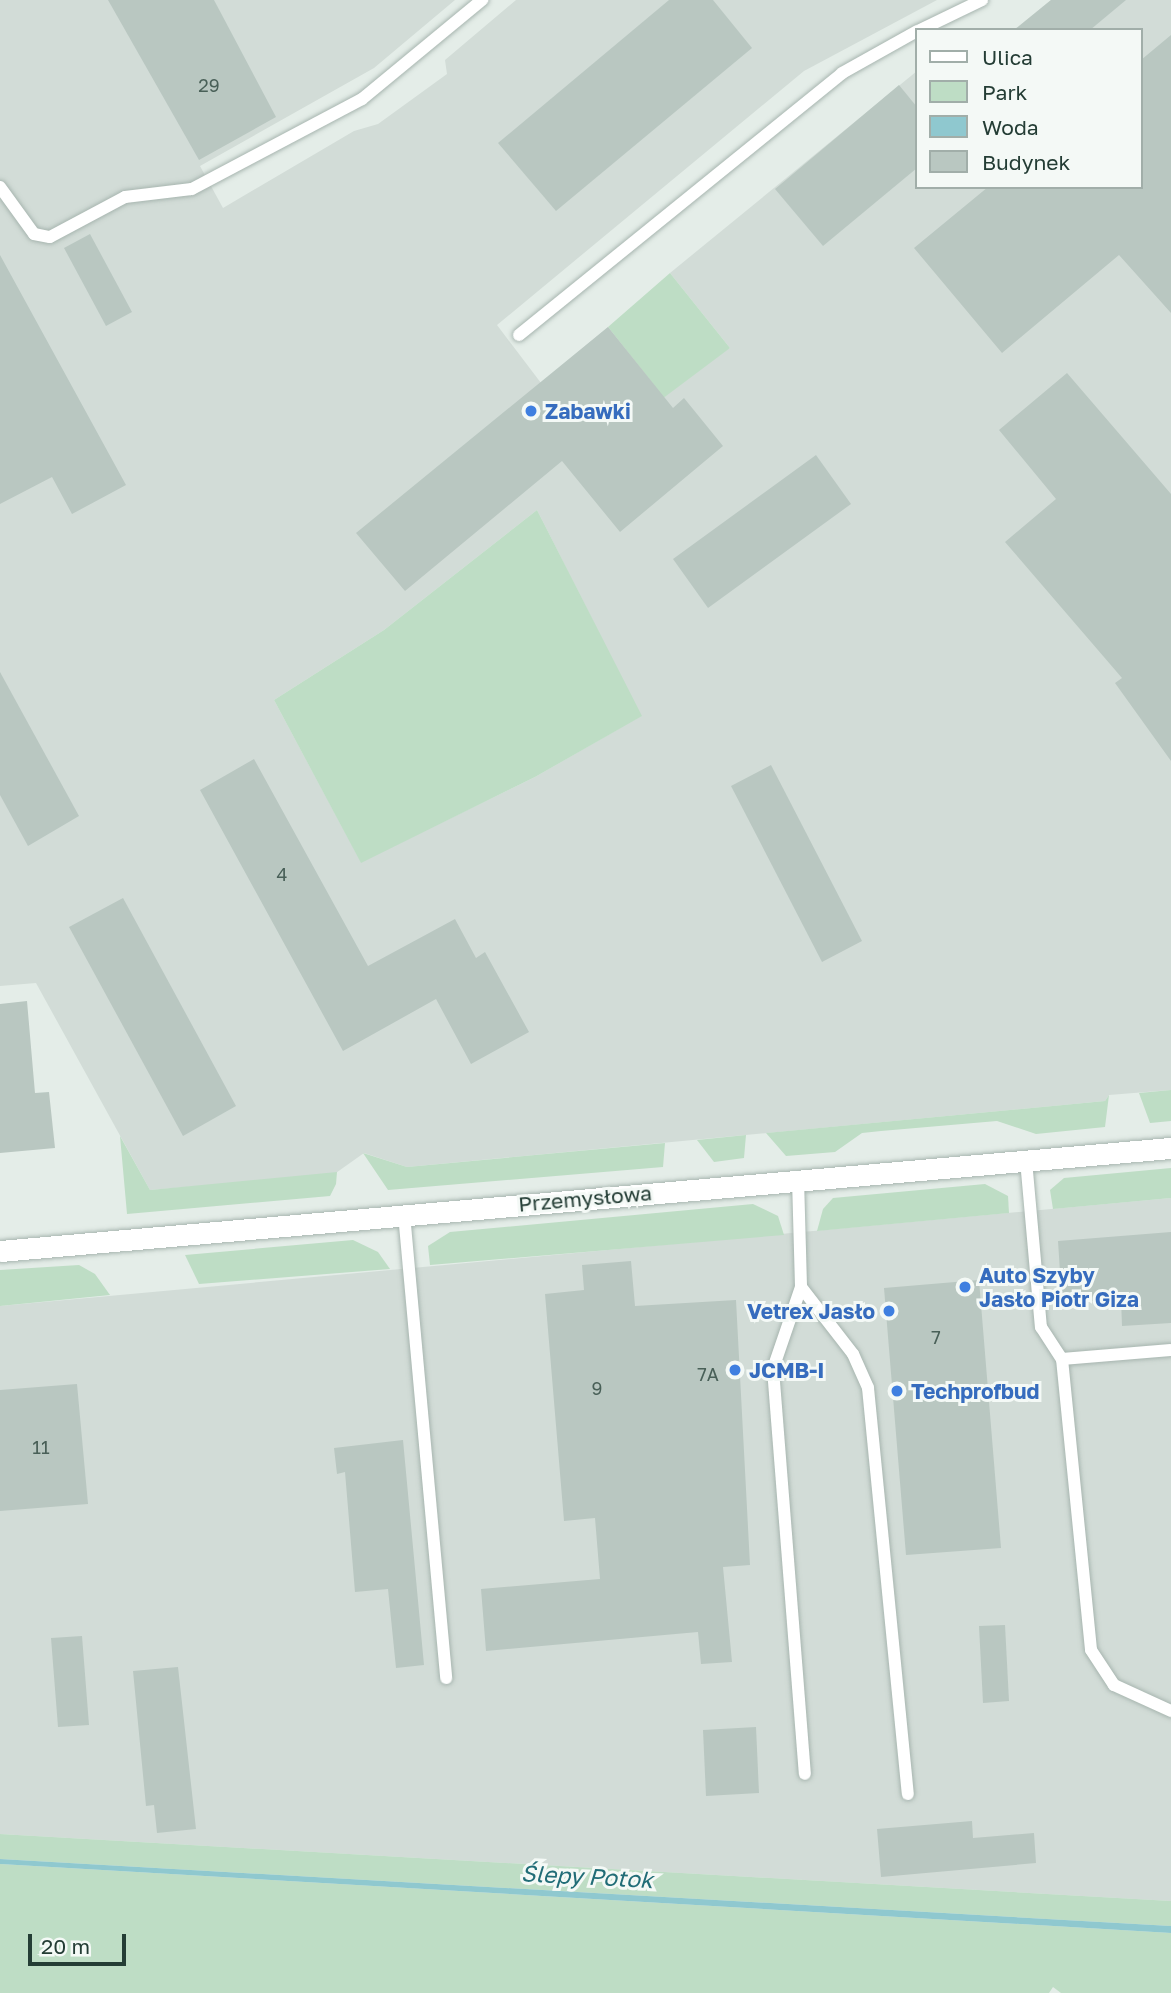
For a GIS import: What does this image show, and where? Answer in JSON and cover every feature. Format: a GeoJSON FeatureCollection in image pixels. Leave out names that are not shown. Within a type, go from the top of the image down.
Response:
{"type":"FeatureCollection","features":[{"type":"Feature","properties":{"kind":"street","name":"Przemysłowa"},"geometry":{"type":"LineString","coordinates":[[0,1251],[1171,1148]]}},
{"type":"Feature","properties":{"kind":"lane"},"geometry":{"type":"LineString","coordinates":[[0,187],[34,234],[50,237],[125,197],[192,189],[354,104],[482,0]]}},
{"type":"Feature","properties":{"kind":"lane"},"geometry":{"type":"LineString","coordinates":[[922,28],[982,0]]}},
{"type":"Feature","properties":{"kind":"lane"},"geometry":{"type":"LineString","coordinates":[[519,335],[842,73],[916,31]]}},
{"type":"Feature","properties":{"kind":"lane"},"geometry":{"type":"LineString","coordinates":[[1026,1160],[1041,1327],[1062,1359],[1091,1650],[1114,1685],[1171,1710]]}},
{"type":"Feature","properties":{"kind":"lane"},"geometry":{"type":"LineString","coordinates":[[798,1179],[801,1287],[773,1369],[805,1774]]}},
{"type":"Feature","properties":{"kind":"lane"},"geometry":{"type":"LineString","coordinates":[[404,1214],[446,1678]]}},
{"type":"Feature","properties":{"kind":"lane"},"geometry":{"type":"LineString","coordinates":[[801,1287],[853,1354],[868,1388],[908,1794]]}},
{"type":"Feature","properties":{"kind":"lane"},"geometry":{"type":"LineString","coordinates":[[1062,1359],[1171,1350]]}},
{"type":"Feature","properties":{"kind":"shaded area"},"geometry":{"type":"Polygon","coordinates":[[[0,0],[455,0],[374,68],[200,166],[223,208],[354,131],[378,124],[447,74],[445,60],[516,0],[937,0],[804,71],[497,325],[541,383],[608,327],[654,385],[730,348],[670,273],[916,72],[916,189],[1143,189],[1143,28],[1016,28],[1051,0],[1171,0],[1171,1090],[1109,1095],[1105,1101],[407,1167],[364,1153],[333,1175],[150,1190],[36,983],[0,986],[0,0]],[[537,510],[384,630],[274,700],[361,862],[535,777],[641,716],[537,510]]]}},
{"type":"Feature","properties":{"kind":"shaded area"},"geometry":{"type":"Polygon","coordinates":[[[1171,1198],[1171,1901],[0,1834],[0,1306],[1171,1198]]]}},
{"type":"Feature","properties":{"kind":"green space"},"geometry":{"type":"Polygon","coordinates":[[[670,273],[730,348],[658,402],[654,385],[608,327],[670,273]]]}},
{"type":"Feature","properties":{"kind":"green space"},"geometry":{"type":"Polygon","coordinates":[[[537,510],[642,716],[535,777],[361,863],[274,700],[384,630],[537,510]]]}},
{"type":"Feature","properties":{"kind":"green space"},"geometry":{"type":"Polygon","coordinates":[[[1171,1090],[1171,1121],[1150,1123],[1139,1093],[1171,1090]]]}},
{"type":"Feature","properties":{"kind":"green space"},"geometry":{"type":"Polygon","coordinates":[[[1109,1095],[1105,1127],[1036,1134],[997,1121],[881,1131],[862,1133],[835,1152],[786,1156],[766,1133],[1105,1101],[1109,1095]]]}},
{"type":"Feature","properties":{"kind":"green space"},"geometry":{"type":"Polygon","coordinates":[[[746,1135],[744,1158],[714,1162],[697,1140],[746,1135]]]}},
{"type":"Feature","properties":{"kind":"green space"},"geometry":{"type":"Polygon","coordinates":[[[120,1136],[150,1190],[337,1172],[336,1184],[330,1196],[127,1214],[120,1136]]]}},
{"type":"Feature","properties":{"kind":"green space"},"geometry":{"type":"Polygon","coordinates":[[[665,1143],[663,1167],[388,1190],[363,1153],[407,1167],[665,1143]]]}},
{"type":"Feature","properties":{"kind":"green space"},"geometry":{"type":"Polygon","coordinates":[[[1171,1168],[1171,1198],[1053,1209],[1050,1190],[1064,1178],[1171,1168]]]}},
{"type":"Feature","properties":{"kind":"green space"},"geometry":{"type":"Polygon","coordinates":[[[985,1184],[1008,1196],[1009,1213],[817,1231],[823,1209],[833,1198],[985,1184]]]}},
{"type":"Feature","properties":{"kind":"green space"},"geometry":{"type":"Polygon","coordinates":[[[753,1204],[778,1216],[784,1235],[430,1265],[428,1246],[450,1232],[753,1204]]]}},
{"type":"Feature","properties":{"kind":"green space"},"geometry":{"type":"Polygon","coordinates":[[[353,1240],[378,1252],[390,1269],[199,1284],[185,1255],[353,1240]]]}},
{"type":"Feature","properties":{"kind":"green space"},"geometry":{"type":"Polygon","coordinates":[[[79,1265],[95,1274],[110,1295],[0,1306],[0,1270],[79,1265]]]}},
{"type":"Feature","properties":{"kind":"green space"},"geometry":{"type":"Polygon","coordinates":[[[0,1834],[1171,1901],[1171,1926],[0,1859],[0,1834]]]}},
{"type":"Feature","properties":{"kind":"green space"},"geometry":{"type":"Polygon","coordinates":[[[0,1864],[1171,1933],[1171,1993],[1061,1993],[1053,1987],[1049,1993],[0,1993],[0,1864]]]}},
{"type":"Feature","properties":{"kind":"water"},"geometry":{"type":"Polygon","coordinates":[[[0,1859],[1171,1926],[1171,1933],[0,1864],[0,1859]]]}},
{"type":"Feature","properties":{"kind":"building"},"geometry":{"type":"Polygon","coordinates":[[[108,0],[214,0],[276,117],[199,160],[108,0]]]}},
{"type":"Feature","properties":{"kind":"building"},"geometry":{"type":"Polygon","coordinates":[[[669,0],[713,0],[752,48],[556,211],[498,143],[669,0]]]}},
{"type":"Feature","properties":{"kind":"building"},"geometry":{"type":"Polygon","coordinates":[[[1051,0],[1126,0],[1092,28],[1016,28],[1051,0]]]}},
{"type":"Feature","properties":{"kind":"building"},"geometry":{"type":"Polygon","coordinates":[[[1171,35],[1171,313],[1119,255],[1002,353],[914,248],[986,189],[1143,189],[1143,58],[1171,35]]]}},
{"type":"Feature","properties":{"kind":"building"},"geometry":{"type":"Polygon","coordinates":[[[899,85],[916,106],[916,169],[823,246],[775,189],[899,85]]]}},
{"type":"Feature","properties":{"kind":"building"},"geometry":{"type":"Polygon","coordinates":[[[90,234],[132,312],[106,326],[64,248],[90,234]]]}},
{"type":"Feature","properties":{"kind":"building"},"geometry":{"type":"Polygon","coordinates":[[[0,255],[126,485],[72,514],[52,477],[0,504],[0,255]]]}},
{"type":"Feature","properties":{"kind":"building"},"geometry":{"type":"Polygon","coordinates":[[[608,327],[673,408],[684,398],[723,446],[620,532],[562,461],[405,591],[356,533],[608,327]]]}},
{"type":"Feature","properties":{"kind":"building"},"geometry":{"type":"Polygon","coordinates":[[[1067,373],[1171,494],[1171,761],[1115,683],[1122,678],[1005,542],[1056,499],[999,430],[1067,373]]]}},
{"type":"Feature","properties":{"kind":"building"},"geometry":{"type":"Polygon","coordinates":[[[816,455],[851,504],[708,608],[673,559],[816,455]]]}},
{"type":"Feature","properties":{"kind":"building"},"geometry":{"type":"Polygon","coordinates":[[[0,672],[79,816],[28,846],[0,795],[0,672]]]}},
{"type":"Feature","properties":{"kind":"building"},"geometry":{"type":"Polygon","coordinates":[[[254,759],[368,966],[455,919],[476,958],[485,952],[529,1032],[471,1064],[436,999],[343,1051],[200,790],[254,759]]]}},
{"type":"Feature","properties":{"kind":"building"},"geometry":{"type":"Polygon","coordinates":[[[771,765],[862,941],[822,962],[731,786],[771,765]]]}},
{"type":"Feature","properties":{"kind":"building"},"geometry":{"type":"Polygon","coordinates":[[[123,898],[236,1106],[183,1136],[69,927],[123,898]]]}},
{"type":"Feature","properties":{"kind":"building"},"geometry":{"type":"Polygon","coordinates":[[[27,1001],[35,1093],[49,1092],[55,1148],[0,1153],[0,1004],[27,1001]]]}},
{"type":"Feature","properties":{"kind":"building"},"geometry":{"type":"Polygon","coordinates":[[[1171,1232],[1171,1323],[1122,1326],[1121,1299],[1062,1303],[1058,1241],[1171,1232]]]}},
{"type":"Feature","properties":{"kind":"building"},"geometry":{"type":"Polygon","coordinates":[[[631,1261],[635,1306],[736,1300],[750,1565],[723,1567],[732,1662],[701,1664],[698,1632],[486,1651],[481,1589],[600,1579],[595,1518],[564,1521],[545,1294],[584,1290],[582,1265],[631,1261]]]}},
{"type":"Feature","properties":{"kind":"building"},"geometry":{"type":"Polygon","coordinates":[[[979,1280],[1001,1548],[906,1555],[884,1288],[979,1280]]]}},
{"type":"Feature","properties":{"kind":"building"},"geometry":{"type":"Polygon","coordinates":[[[77,1384],[88,1504],[0,1511],[0,1390],[77,1384]]]}},
{"type":"Feature","properties":{"kind":"building"},"geometry":{"type":"Polygon","coordinates":[[[403,1440],[424,1665],[396,1668],[388,1589],[355,1592],[345,1472],[337,1474],[334,1448],[403,1440]]]}},
{"type":"Feature","properties":{"kind":"building"},"geometry":{"type":"Polygon","coordinates":[[[1005,1625],[1009,1701],[983,1703],[979,1626],[1005,1625]]]}},
{"type":"Feature","properties":{"kind":"building"},"geometry":{"type":"Polygon","coordinates":[[[82,1636],[89,1725],[58,1727],[51,1638],[82,1636]]]}},
{"type":"Feature","properties":{"kind":"building"},"geometry":{"type":"Polygon","coordinates":[[[178,1667],[196,1829],[157,1833],[154,1805],[146,1806],[133,1671],[178,1667]]]}},
{"type":"Feature","properties":{"kind":"building"},"geometry":{"type":"Polygon","coordinates":[[[756,1727],[759,1793],[706,1796],[703,1730],[756,1727]]]}},
{"type":"Feature","properties":{"kind":"building"},"geometry":{"type":"Polygon","coordinates":[[[972,1821],[973,1838],[1034,1833],[1036,1863],[881,1877],[877,1829],[972,1821]]]}},
{"type":"Feature","properties":{"kind":"place","name":"Zabawki"},"geometry":{"type":"Point","coordinates":[531,411]}},
{"type":"Feature","properties":{"kind":"place","name":"Auto Szyby Jasło Piotr Giza"},"geometry":{"type":"Point","coordinates":[965,1287]}},
{"type":"Feature","properties":{"kind":"place","name":"Vetrex Jasło"},"geometry":{"type":"Point","coordinates":[889,1311]}},
{"type":"Feature","properties":{"kind":"place","name":"JCMB-I"},"geometry":{"type":"Point","coordinates":[735,1370]}},
{"type":"Feature","properties":{"kind":"place","name":"Techprofbud"},"geometry":{"type":"Point","coordinates":[897,1391]}},
{"type":"Feature","properties":{"kind":"water label","name":"Ślepy Potok"},"geometry":{"type":"Point","coordinates":[587,1876]}}]}
